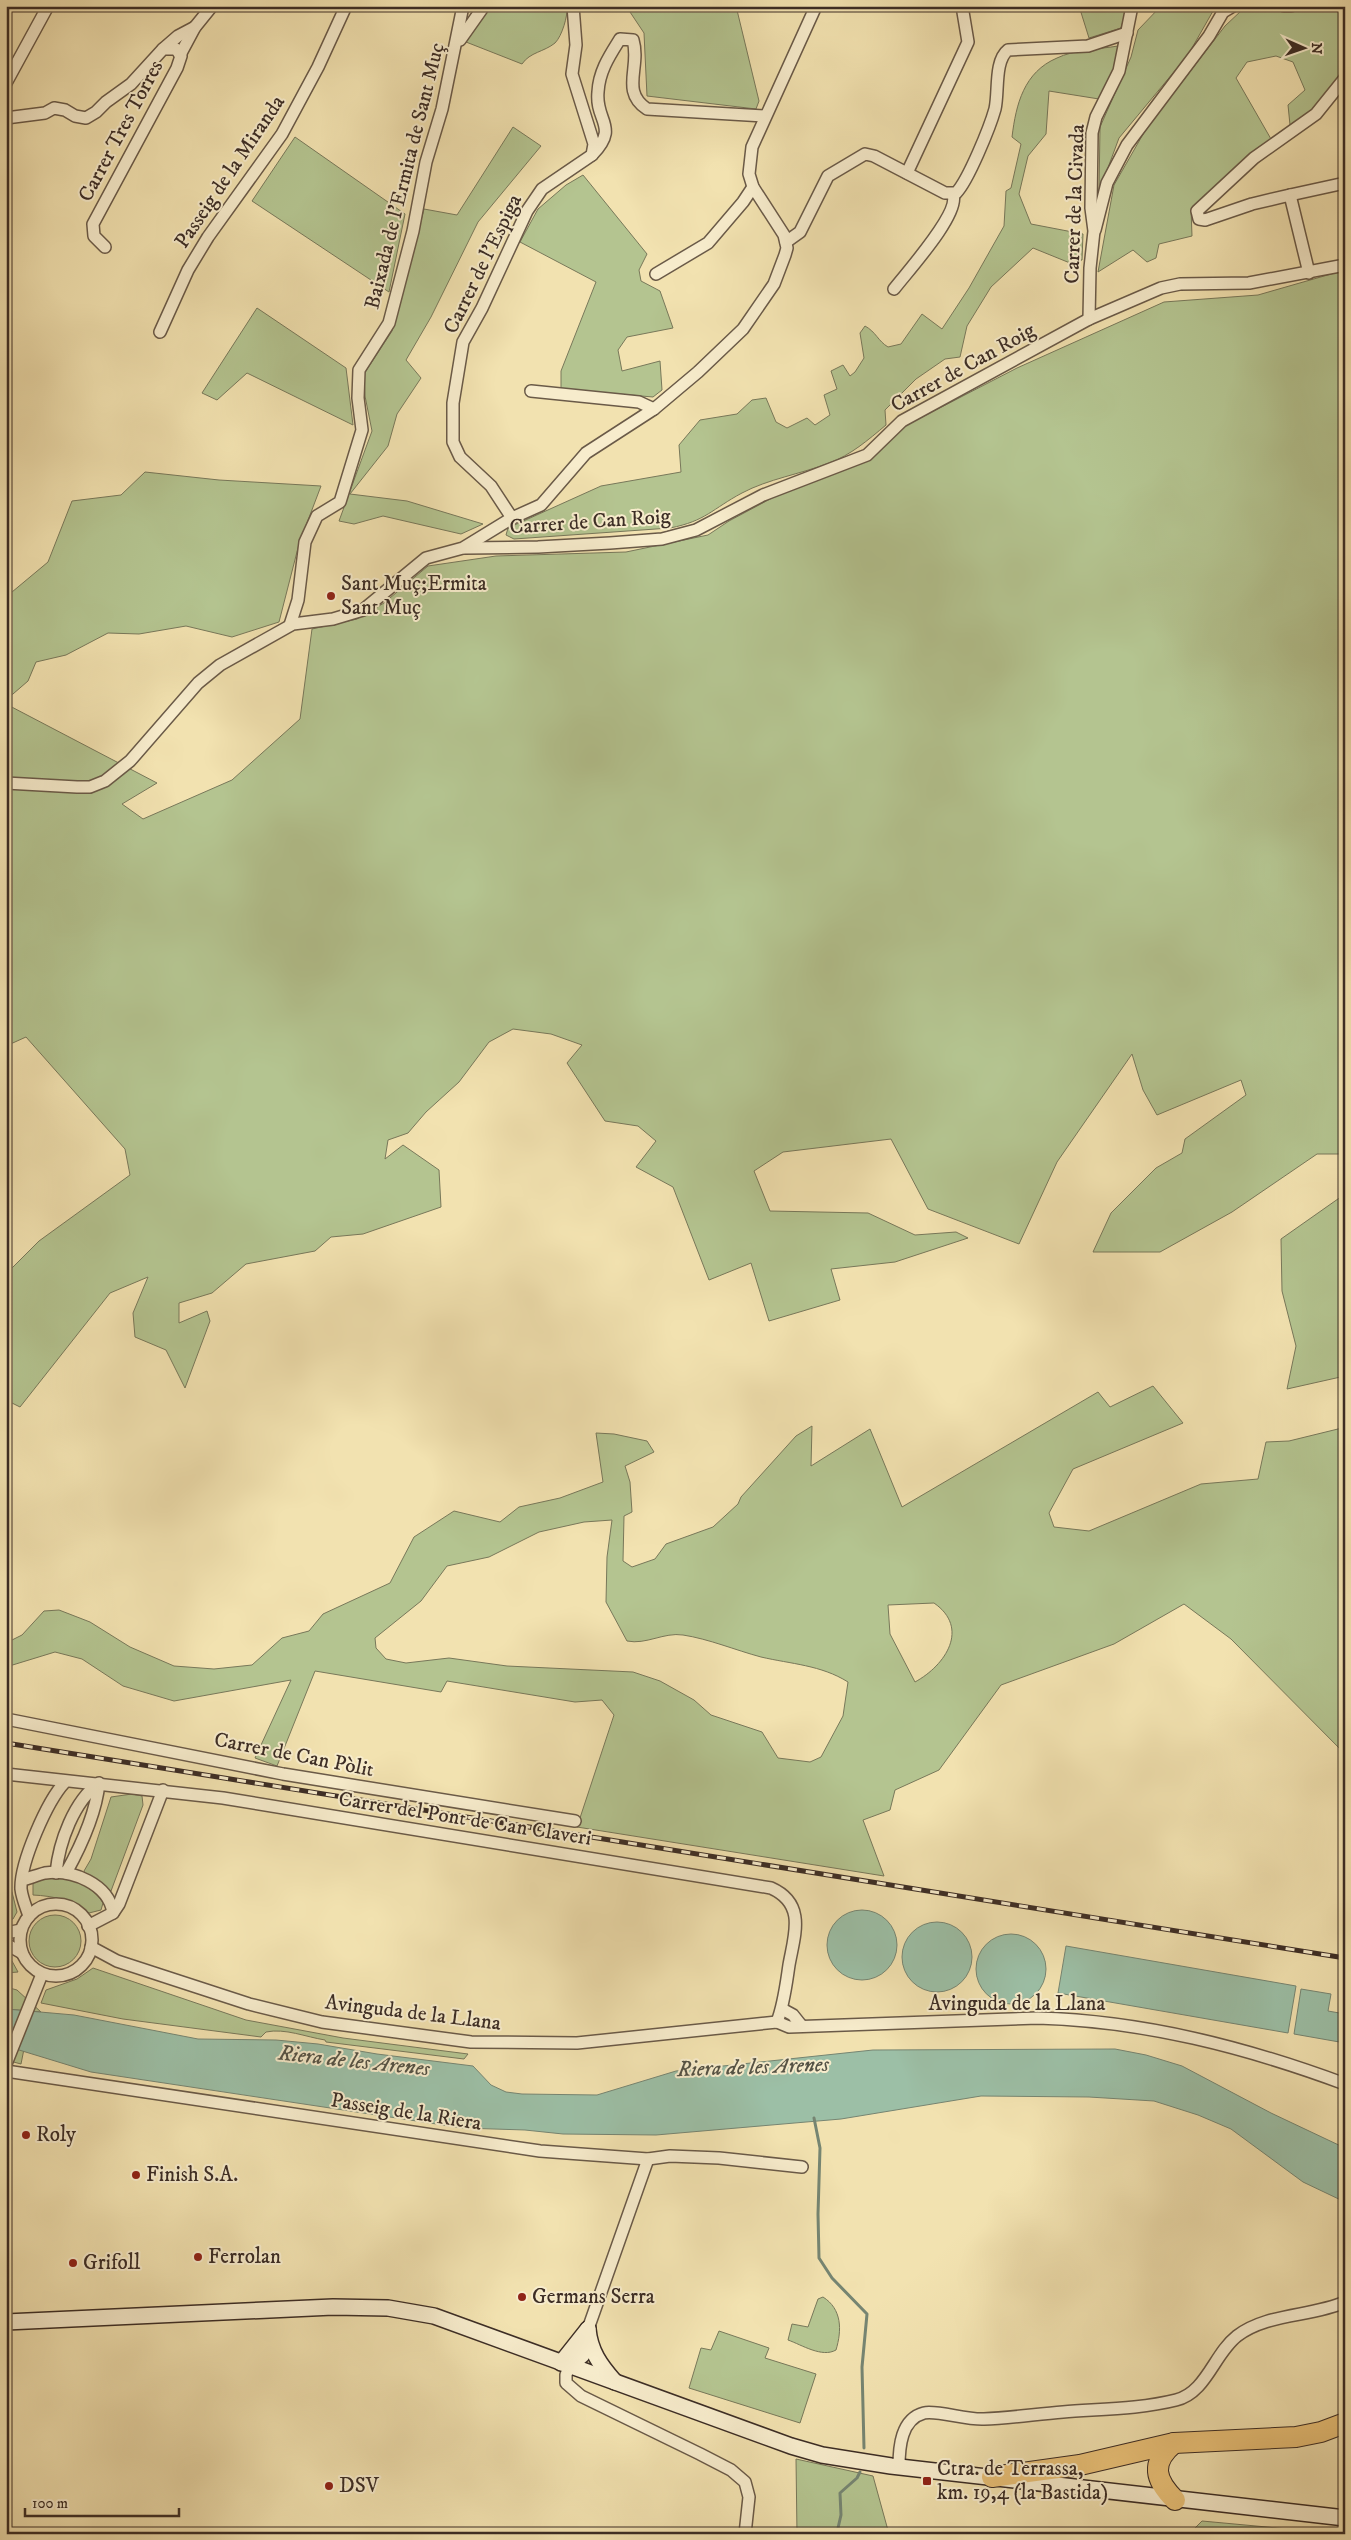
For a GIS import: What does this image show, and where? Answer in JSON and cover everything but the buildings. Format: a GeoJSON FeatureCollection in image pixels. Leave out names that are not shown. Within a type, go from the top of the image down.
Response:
{"type":"FeatureCollection","features":[{"type":"Feature","properties":{"kind":"highway"},"geometry":{"type":"LineString","coordinates":[[992,2477],[1080,2465],[1174,2443],[1296,2437],[1321,2432],[1345,2423]]}},
{"type":"Feature","properties":{"kind":"highway"},"geometry":{"type":"LineString","coordinates":[[1174,2443],[1160,2459],[1158,2468],[1162,2485],[1175,2500]]}},
{"type":"Feature","properties":{"kind":"main road"},"geometry":{"type":"LineString","coordinates":[[6,2322],[305,2308],[388,2308],[434,2316],[714,2420],[807,2451],[848,2460],[1175,2500],[1345,2518]]}},
{"type":"Feature","properties":{"kind":"main road"},"geometry":{"type":"LineString","coordinates":[[565,2365],[582,2355],[589,2336]]}},
{"type":"Feature","properties":{"kind":"main road"},"geometry":{"type":"LineString","coordinates":[[589,2336],[602,2367],[616,2383]]}},
{"type":"Feature","properties":{"kind":"street"},"geometry":{"type":"LineString","coordinates":[[6,83],[48,6]]}},
{"type":"Feature","properties":{"kind":"street"},"geometry":{"type":"LineString","coordinates":[[180,55],[195,27],[212,6]]}},
{"type":"Feature","properties":{"kind":"street","name":"Passeig de la Miranda"},"geometry":{"type":"LineString","coordinates":[[160,332],[188,270],[203,245],[282,134],[318,67],[346,6]]}},
{"type":"Feature","properties":{"kind":"street","name":"Baixada de l'Ermita de Sant Muç"},"geometry":{"type":"LineString","coordinates":[[290,625],[298,600],[304,542],[317,516],[340,502],[358,446],[362,421],[358,398],[358,370],[389,323],[413,231],[426,162],[442,109],[463,6]]}},
{"type":"Feature","properties":{"kind":"street"},"geometry":{"type":"LineString","coordinates":[[456,46],[484,6]]}},
{"type":"Feature","properties":{"kind":"street"},"geometry":{"type":"LineString","coordinates":[[573,6],[576,45],[572,74],[594,144],[592,155]]}},
{"type":"Feature","properties":{"kind":"street"},"geometry":{"type":"LineString","coordinates":[[6,783],[90,787],[118,773],[140,751],[186,696],[209,673],[290,625],[333,619],[358,612],[370,605],[416,564],[433,555],[458,549],[512,518],[540,505],[586,453],[654,409],[698,372],[743,329],[774,284],[785,255],[786,242],[772,215],[753,187],[749,174],[752,147],[764,116],[816,6]]}},
{"type":"Feature","properties":{"kind":"street"},"geometry":{"type":"LineString","coordinates":[[907,174],[968,42],[969,35],[962,6]]}},
{"type":"Feature","properties":{"kind":"street","name":"Carrer de la Civada"},"geometry":{"type":"LineString","coordinates":[[1089,319],[1090,268],[1094,231],[1091,208],[1092,133],[1099,110],[1117,78],[1132,6]]}},
{"type":"Feature","properties":{"kind":"street"},"geometry":{"type":"LineString","coordinates":[[1094,231],[1107,183],[1127,144],[1209,36],[1223,12],[1233,6]]}},
{"type":"Feature","properties":{"kind":"street"},"geometry":{"type":"LineString","coordinates":[[1284,6],[1291,6]]}},
{"type":"Feature","properties":{"kind":"street"},"geometry":{"type":"LineString","coordinates":[[163,49],[178,36],[195,27]]}},
{"type":"Feature","properties":{"kind":"street"},"geometry":{"type":"LineString","coordinates":[[894,289],[937,232],[953,206],[953,195],[961,187],[989,127],[996,102],[1002,58],[1006,52],[1017,48],[1088,46],[1127,33]]}},
{"type":"Feature","properties":{"kind":"street","name":"Carrer de l'Espiga"},"geometry":{"type":"LineString","coordinates":[[512,518],[491,486],[460,457],[453,442],[453,403],[463,342],[482,308],[527,211],[542,189],[592,155],[604,143],[607,134],[597,93],[604,65],[620,38],[633,40],[636,50],[632,93],[637,102],[647,109],[764,116]]}},
{"type":"Feature","properties":{"kind":"street","name":"Carrer Tres Torres"},"geometry":{"type":"LineString","coordinates":[[6,118],[45,112],[54,108],[86,118],[131,84],[163,49],[176,49],[180,55],[177,68],[93,224],[94,236],[106,247]]}},
{"type":"Feature","properties":{"kind":"street"},"geometry":{"type":"LineString","coordinates":[[1345,78],[1316,114],[1254,158],[1199,208],[1197,216],[1202,220],[1210,219],[1252,204],[1345,183]]}},
{"type":"Feature","properties":{"kind":"street"},"geometry":{"type":"LineString","coordinates":[[786,242],[800,232],[825,180],[851,161],[862,156],[870,155],[945,193],[953,195]]}},
{"type":"Feature","properties":{"kind":"street"},"geometry":{"type":"LineString","coordinates":[[656,274],[708,243],[743,202],[753,187]]}},
{"type":"Feature","properties":{"kind":"street"},"geometry":{"type":"LineString","coordinates":[[1290,195],[1309,273]]}},
{"type":"Feature","properties":{"kind":"street","name":"Carrer de Can Roig"},"geometry":{"type":"LineString","coordinates":[[458,549],[538,548],[662,539],[696,530],[763,495],[867,455],[902,421],[1089,319],[1161,288],[1180,284],[1249,283],[1345,265]]}},
{"type":"Feature","properties":{"kind":"street"},"geometry":{"type":"LineString","coordinates":[[531,391],[639,402],[654,409]]}},
{"type":"Feature","properties":{"kind":"street","name":"Carrer de Can Pòlit"},"geometry":{"type":"LineString","coordinates":[[6,1719],[283,1774],[575,1821]]}},
{"type":"Feature","properties":{"kind":"street","name":"Carrer del Pont de Can Claveri"},"geometry":{"type":"LineString","coordinates":[[6,1774],[223,1798],[771,1888],[786,1898],[794,1913],[797,1928],[782,2009],[777,2022]]}},
{"type":"Feature","properties":{"kind":"street"},"geometry":{"type":"LineString","coordinates":[[30,1916],[21,1891],[23,1870],[42,1822],[58,1789],[65,1782]]}},
{"type":"Feature","properties":{"kind":"street"},"geometry":{"type":"LineString","coordinates":[[61,1873],[58,1859],[80,1800],[100,1783]]}},
{"type":"Feature","properties":{"kind":"street"},"geometry":{"type":"LineString","coordinates":[[61,1873],[88,1826],[98,1799],[100,1783]]}},
{"type":"Feature","properties":{"kind":"street"},"geometry":{"type":"LineString","coordinates":[[88,1926],[113,1913],[119,1904],[163,1790]]}},
{"type":"Feature","properties":{"kind":"street"},"geometry":{"type":"LineString","coordinates":[[22,1880],[45,1873],[61,1873],[87,1879],[112,1902],[113,1913]]}},
{"type":"Feature","properties":{"kind":"street"},"geometry":{"type":"LineString","coordinates":[[44,1906],[65,1906],[82,1916],[88,1926],[91,1947],[86,1959],[78,1969],[67,1975],[54,1976],[42,1974],[28,1964],[22,1953],[21,1930],[30,1916],[44,1906]]}},
{"type":"Feature","properties":{"kind":"street"},"geometry":{"type":"LineString","coordinates":[[6,1933],[21,1930]]}},
{"type":"Feature","properties":{"kind":"street"},"geometry":{"type":"LineString","coordinates":[[6,1944],[22,1953]]}},
{"type":"Feature","properties":{"kind":"street","name":"Avinguda de la Llana"},"geometry":{"type":"LineString","coordinates":[[91,1947],[117,1961],[248,2004],[322,2022],[471,2042],[577,2043],[777,2022],[789,2027],[801,2025],[1038,2018],[1118,2023],[1197,2038],[1284,2062],[1345,2084]]}},
{"type":"Feature","properties":{"kind":"street","name":"Avinguda de la Llana"},"geometry":{"type":"LineString","coordinates":[[86,1959],[117,1961]]}},
{"type":"Feature","properties":{"kind":"street"},"geometry":{"type":"LineString","coordinates":[[7,2065],[42,1974]]}},
{"type":"Feature","properties":{"kind":"street"},"geometry":{"type":"LineString","coordinates":[[782,2009],[793,2015],[801,2025]]}},
{"type":"Feature","properties":{"kind":"street","name":"Passeig de la Riera"},"geometry":{"type":"LineString","coordinates":[[7,2065],[540,2151],[648,2159],[670,2156],[719,2158],[802,2167]]}},
{"type":"Feature","properties":{"kind":"street"},"geometry":{"type":"LineString","coordinates":[[589,2336],[648,2159]]}},
{"type":"Feature","properties":{"kind":"street"},"geometry":{"type":"LineString","coordinates":[[899,2467],[904,2431],[908,2424],[917,2416],[931,2412],[962,2419],[984,2419],[1116,2408],[1178,2400],[1197,2387],[1223,2351],[1245,2331],[1263,2323],[1317,2312],[1345,2302]]}},
{"type":"Feature","properties":{"kind":"street"},"geometry":{"type":"LineString","coordinates":[[565,2365],[566,2384],[581,2396],[731,2470],[745,2482],[749,2497],[745,2534]]}},
{"type":"Feature","properties":{"kind":"shaded area"},"geometry":{"type":"Polygon","coordinates":[[[491,6],[567,6],[567,10],[558,40],[533,54],[522,64],[466,42],[491,6]]]}},
{"type":"Feature","properties":{"kind":"shaded area"},"geometry":{"type":"Polygon","coordinates":[[[626,6],[736,6],[759,101],[756,109],[647,96],[644,33],[626,6]]]}},
{"type":"Feature","properties":{"kind":"shaded area"},"geometry":{"type":"Polygon","coordinates":[[[1079,6],[1127,6],[1121,28],[1089,38],[1079,6]]]}},
{"type":"Feature","properties":{"kind":"shaded area"},"geometry":{"type":"Polygon","coordinates":[[[1161,6],[1213,6],[1213,11],[1188,55],[1119,138],[1099,192],[1100,127],[1131,57],[1138,30],[1161,6]]]}},
{"type":"Feature","properties":{"kind":"shaded area"},"geometry":{"type":"Polygon","coordinates":[[[1315,6],[1345,6],[1345,70],[1315,108],[1290,125],[1288,105],[1305,90],[1293,62],[1276,56],[1247,62],[1236,78],[1271,139],[1191,209],[1192,236],[1159,244],[1156,258],[1147,262],[1133,250],[1098,272],[1114,185],[1146,129],[1225,26],[1242,10],[1298,11],[1315,6]]]}},
{"type":"Feature","properties":{"kind":"shaded area"},"geometry":{"type":"Polygon","coordinates":[[[1118,46],[1113,71],[1099,99],[1049,91],[1046,134],[1028,156],[1019,194],[1031,224],[1083,234],[1082,260],[1070,263],[1033,248],[991,287],[967,326],[960,357],[945,359],[916,379],[885,410],[886,425],[873,436],[837,460],[752,488],[701,518],[682,525],[670,528],[514,539],[506,535],[508,528],[601,486],[681,472],[679,445],[700,420],[737,414],[752,400],[766,398],[776,422],[787,428],[807,418],[815,425],[830,415],[824,395],[837,389],[831,371],[843,365],[850,376],[864,358],[860,333],[865,326],[888,347],[901,344],[922,314],[942,329],[969,288],[1004,226],[1006,191],[1011,188],[1021,144],[1012,137],[1016,113],[1019,101],[1029,80],[1046,64],[1063,55],[1118,46]]]}},
{"type":"Feature","properties":{"kind":"shaded area"},"geometry":{"type":"Polygon","coordinates":[[[513,127],[541,146],[478,222],[431,317],[406,360],[421,378],[397,414],[388,446],[350,494],[407,501],[483,524],[461,534],[383,516],[354,524],[339,521],[372,431],[365,396],[364,374],[392,331],[424,209],[457,215],[513,127]]]}},
{"type":"Feature","properties":{"kind":"shaded area"},"geometry":{"type":"Polygon","coordinates":[[[295,137],[405,214],[389,292],[252,201],[295,137]]]}},
{"type":"Feature","properties":{"kind":"shaded area"},"geometry":{"type":"Polygon","coordinates":[[[583,175],[647,254],[639,270],[641,281],[660,291],[673,328],[627,337],[618,350],[622,371],[660,361],[662,390],[653,397],[561,389],[561,371],[596,282],[520,242],[538,209],[566,185],[583,175]]]}},
{"type":"Feature","properties":{"kind":"shaded area"},"geometry":{"type":"Polygon","coordinates":[[[1345,270],[1345,1154],[1317,1154],[1232,1212],[1160,1252],[1093,1252],[1111,1213],[1156,1168],[1182,1153],[1185,1139],[1246,1095],[1241,1080],[1157,1115],[1143,1090],[1132,1054],[1057,1162],[1019,1244],[928,1209],[891,1139],[783,1152],[754,1171],[770,1211],[868,1213],[915,1235],[956,1232],[968,1238],[895,1262],[831,1269],[840,1300],[769,1321],[751,1263],[709,1280],[673,1187],[636,1167],[656,1141],[638,1126],[605,1121],[567,1063],[582,1045],[551,1034],[513,1029],[489,1042],[459,1082],[426,1112],[408,1133],[388,1140],[385,1159],[403,1145],[439,1170],[441,1207],[363,1234],[331,1237],[315,1251],[246,1264],[212,1293],[179,1303],[179,1323],[207,1311],[210,1321],[185,1388],[166,1350],[135,1337],[133,1313],[148,1277],[110,1293],[20,1407],[6,1400],[6,1274],[39,1241],[130,1175],[125,1149],[26,1037],[6,1046],[6,704],[157,783],[122,804],[143,819],[232,780],[300,719],[312,629],[357,619],[384,603],[428,566],[496,556],[626,552],[708,535],[729,521],[772,498],[870,459],[899,429],[1017,368],[1164,302],[1258,295],[1345,270]]]}},
{"type":"Feature","properties":{"kind":"shaded area"},"geometry":{"type":"Polygon","coordinates":[[[257,308],[346,368],[353,425],[247,373],[217,400],[202,393],[257,308]]]}},
{"type":"Feature","properties":{"kind":"shaded area"},"geometry":{"type":"Polygon","coordinates":[[[145,472],[219,480],[321,486],[299,544],[279,622],[232,637],[186,626],[139,634],[108,633],[66,655],[36,662],[28,681],[6,700],[6,597],[48,562],[72,501],[121,495],[145,472]]]}},
{"type":"Feature","properties":{"kind":"shaded area"},"geometry":{"type":"Polygon","coordinates":[[[1345,1194],[1345,1376],[1287,1389],[1296,1346],[1282,1291],[1281,1239],[1345,1194]]]}},
{"type":"Feature","properties":{"kind":"shaded area"},"geometry":{"type":"Polygon","coordinates":[[[1153,1386],[1183,1423],[1073,1469],[1049,1513],[1054,1527],[1089,1531],[1201,1484],[1258,1479],[1266,1442],[1289,1441],[1342,1428],[1345,1430],[1345,1754],[1231,1639],[1184,1604],[1114,1644],[1001,1685],[939,1770],[895,1790],[890,1810],[863,1820],[884,1876],[577,1827],[614,1715],[602,1700],[575,1702],[447,1681],[441,1692],[315,1671],[277,1766],[255,1758],[291,1680],[174,1701],[123,1686],[82,1659],[55,1652],[6,1667],[6,1643],[22,1635],[44,1611],[59,1610],[90,1622],[130,1647],[174,1666],[214,1669],[252,1665],[282,1638],[309,1631],[323,1614],[390,1583],[414,1537],[454,1511],[500,1522],[519,1507],[560,1498],[603,1482],[596,1433],[614,1434],[647,1441],[654,1452],[625,1466],[630,1482],[632,1512],[624,1516],[623,1561],[632,1567],[655,1559],[666,1544],[713,1527],[738,1504],[741,1497],[796,1436],[812,1426],[811,1466],[870,1429],[902,1507],[1098,1392],[1110,1407],[1153,1386]],[[612,1520],[584,1522],[539,1532],[489,1557],[447,1566],[421,1601],[375,1638],[376,1648],[386,1659],[406,1663],[449,1658],[507,1666],[633,1672],[660,1681],[694,1700],[711,1715],[762,1732],[778,1758],[810,1762],[821,1757],[843,1716],[848,1682],[817,1668],[761,1657],[683,1635],[669,1635],[634,1642],[627,1641],[606,1602],[607,1557],[612,1520]],[[934,1603],[888,1605],[890,1634],[915,1682],[936,1666],[950,1646],[951,1624],[945,1613],[934,1603]]]}},
{"type":"Feature","properties":{"kind":"shaded area"},"geometry":{"type":"Polygon","coordinates":[[[132,1794],[142,1796],[143,1805],[111,1891],[86,1875],[84,1871],[91,1859],[111,1797],[132,1794]]]}},
{"type":"Feature","properties":{"kind":"shaded area"},"geometry":{"type":"Polygon","coordinates":[[[57,1877],[77,1882],[89,1888],[103,1903],[101,1910],[89,1913],[76,1905],[62,1900],[48,1896],[33,1895],[33,1883],[39,1879],[57,1877]]]}},
{"type":"Feature","properties":{"kind":"shaded area"},"geometry":{"type":"Polygon","coordinates":[[[8,1886],[12,1892],[17,1912],[13,1919],[6,1921],[8,1886]]]}},
{"type":"Feature","properties":{"kind":"shaded area"},"geometry":{"type":"Polygon","coordinates":[[[50,1915],[60,1915],[70,1919],[77,1926],[81,1941],[77,1956],[70,1963],[60,1967],[50,1967],[40,1963],[33,1956],[29,1946],[29,1936],[33,1926],[40,1919],[50,1915]]]}},
{"type":"Feature","properties":{"kind":"shaded area"},"geometry":{"type":"Polygon","coordinates":[[[6,1956],[12,1961],[18,1972],[6,1973],[6,1956]]]}},
{"type":"Feature","properties":{"kind":"shaded area"},"geometry":{"type":"Polygon","coordinates":[[[93,1968],[246,2020],[343,2038],[468,2054],[464,2059],[326,2042],[325,2040],[281,2031],[266,2032],[261,2037],[123,2019],[41,2003],[46,1990],[77,1979],[93,1968]]]}},
{"type":"Feature","properties":{"kind":"shaded area"},"geometry":{"type":"Polygon","coordinates":[[[6,1987],[17,1990],[41,2012],[6,2009],[6,1987]]]}},
{"type":"Feature","properties":{"kind":"shaded area"},"geometry":{"type":"Polygon","coordinates":[[[6,2046],[24,2049],[21,2064],[6,2060],[6,2046]]]}},
{"type":"Feature","properties":{"kind":"shaded area"},"geometry":{"type":"Polygon","coordinates":[[[823,2297],[834,2308],[840,2328],[836,2350],[825,2353],[788,2340],[792,2324],[808,2327],[818,2299],[823,2297]]]}},
{"type":"Feature","properties":{"kind":"shaded area"},"geometry":{"type":"Polygon","coordinates":[[[719,2331],[769,2348],[765,2358],[816,2374],[800,2423],[689,2388],[701,2348],[711,2350],[719,2331]]]}},
{"type":"Feature","properties":{"kind":"shaded area"},"geometry":{"type":"Polygon","coordinates":[[[796,2459],[873,2476],[889,2534],[797,2534],[796,2459]]]}},
{"type":"Feature","properties":{"kind":"shaded area"},"geometry":{"type":"Polygon","coordinates":[[[1202,2521],[1342,2534],[1194,2534],[1195,2528],[1202,2521]]]}},
{"type":"Feature","properties":{"kind":"water"},"geometry":{"type":"Polygon","coordinates":[[[855,1910],[869,1910],[882,1916],[891,1925],[897,1938],[895,1958],[887,1970],[869,1980],[855,1980],[842,1974],[833,1965],[827,1952],[827,1938],[833,1925],[842,1916],[855,1910]]]}},
{"type":"Feature","properties":{"kind":"water"},"geometry":{"type":"Polygon","coordinates":[[[930,1922],[944,1922],[957,1928],[966,1937],[972,1950],[970,1970],[962,1982],[944,1992],[930,1992],[917,1986],[908,1977],[902,1964],[902,1950],[908,1937],[917,1928],[930,1922]]]}},
{"type":"Feature","properties":{"kind":"water"},"geometry":{"type":"Polygon","coordinates":[[[1004,1934],[1018,1934],[1031,1940],[1040,1949],[1046,1962],[1044,1982],[1036,1994],[1018,2004],[1004,2004],[991,1998],[982,1989],[976,1976],[976,1962],[982,1949],[991,1940],[1004,1934]]]}},
{"type":"Feature","properties":{"kind":"water"},"geometry":{"type":"Polygon","coordinates":[[[1066,1946],[1296,1986],[1288,2033],[1058,1993],[1066,1946]]]}},
{"type":"Feature","properties":{"kind":"water"},"geometry":{"type":"Polygon","coordinates":[[[1301,1989],[1331,1994],[1328,2011],[1345,2014],[1345,2043],[1294,2034],[1301,1989]]]}},
{"type":"Feature","properties":{"kind":"water","name":"Riera de les Arenes"},"geometry":{"type":"Polygon","coordinates":[[[6,2009],[74,2015],[198,2039],[276,2040],[318,2044],[377,2054],[473,2066],[491,2085],[506,2092],[522,2094],[597,2095],[676,2071],[873,2050],[1115,2049],[1146,2055],[1182,2066],[1271,2113],[1345,2148],[1345,2202],[1303,2182],[1231,2129],[1198,2115],[1154,2101],[1089,2097],[981,2096],[841,2119],[656,2135],[563,2134],[525,2130],[463,2128],[91,2072],[6,2046],[6,2009]]]}},
{"type":"Feature","properties":{"kind":"waterway"},"geometry":{"type":"LineString","coordinates":[[814,2118],[820,2148],[819,2258],[832,2278],[867,2314],[862,2367],[864,2448]]}},
{"type":"Feature","properties":{"kind":"waterway"},"geometry":{"type":"LineString","coordinates":[[841,2534],[838,2528],[841,2515],[840,2493],[857,2478],[860,2472]]}},
{"type":"Feature","properties":{"kind":"railway"},"geometry":{"type":"LineString","coordinates":[[6,1743],[1345,1958]]}},
{"type":"Feature","properties":{"kind":"place","name":"Sant Muç;Ermita Sant Muç"},"geometry":{"type":"Point","coordinates":[331,596]}},
{"type":"Feature","properties":{"kind":"place","name":"Roly"},"geometry":{"type":"Point","coordinates":[26,2135]}},
{"type":"Feature","properties":{"kind":"place","name":"Finish S.A."},"geometry":{"type":"Point","coordinates":[136,2175]}},
{"type":"Feature","properties":{"kind":"place","name":"Ferrolan"},"geometry":{"type":"Point","coordinates":[198,2257]}},
{"type":"Feature","properties":{"kind":"place","name":"Grifoll"},"geometry":{"type":"Point","coordinates":[73,2263]}},
{"type":"Feature","properties":{"kind":"place","name":"Germans Serra"},"geometry":{"type":"Point","coordinates":[522,2297]}},
{"type":"Feature","properties":{"kind":"place","name":"Ctra. de Terrassa, km. 19,4 (la Bastida)"},"geometry":{"type":"Point","coordinates":[927,2481]}},
{"type":"Feature","properties":{"kind":"place","name":"DSV"},"geometry":{"type":"Point","coordinates":[329,2486]}}]}
